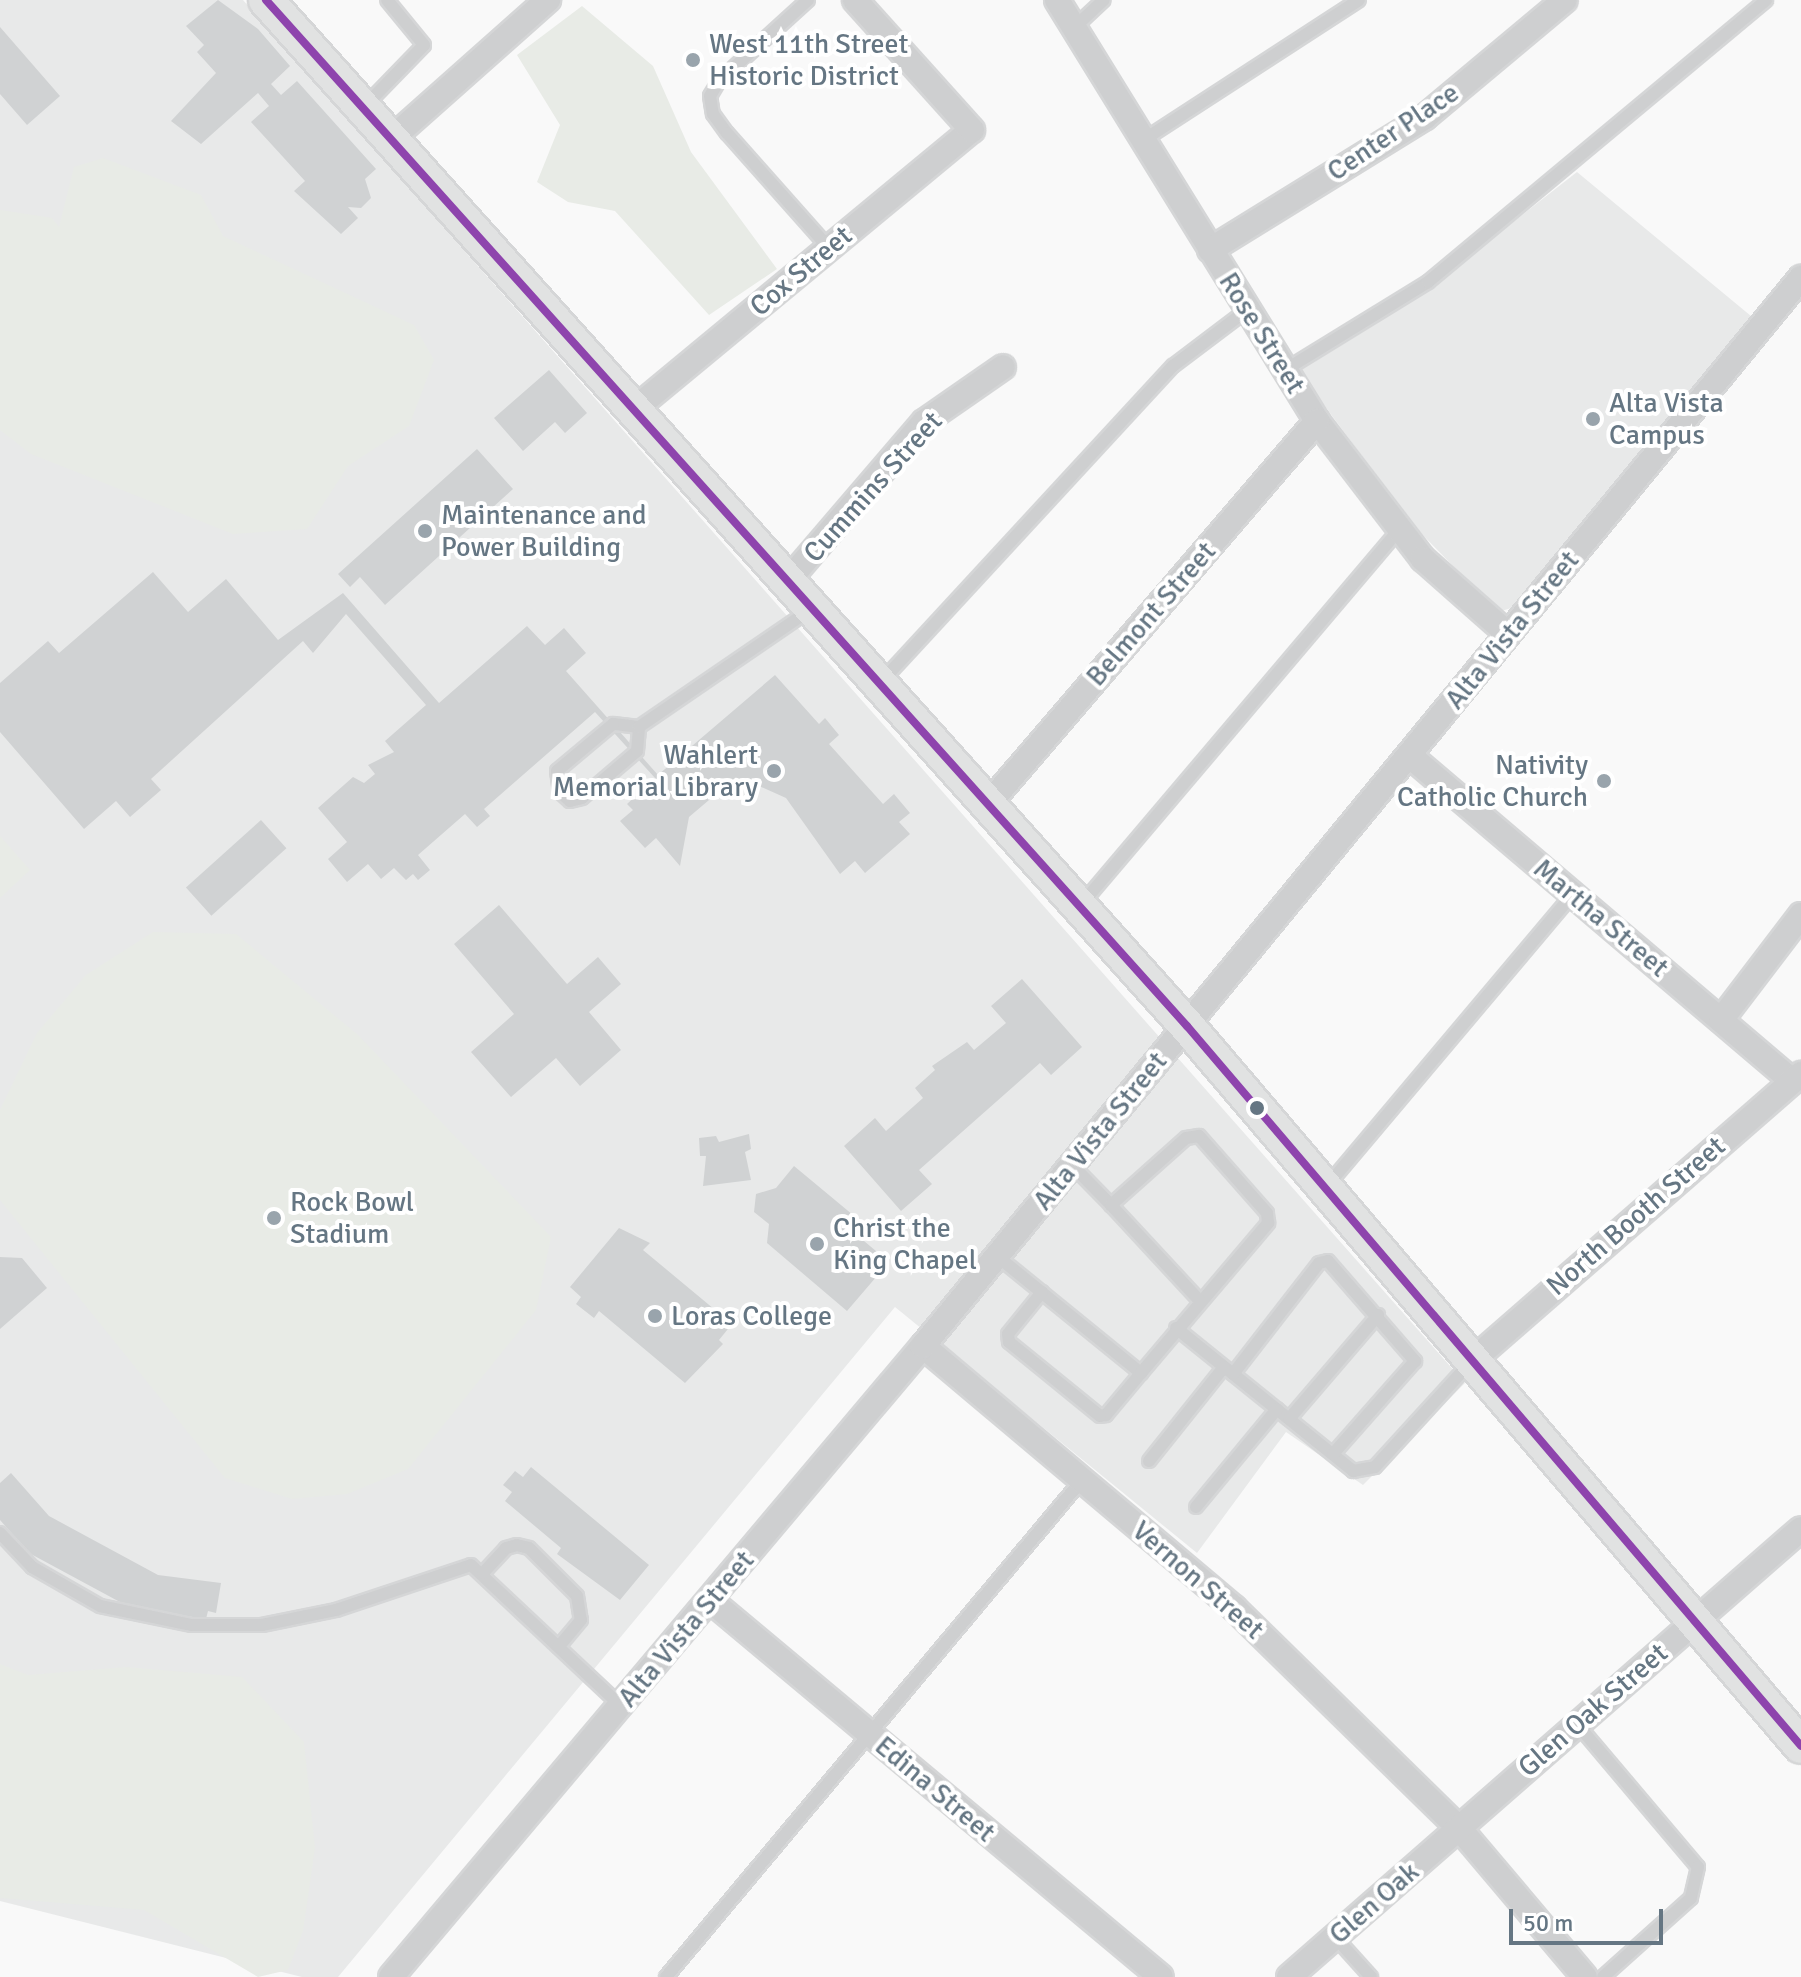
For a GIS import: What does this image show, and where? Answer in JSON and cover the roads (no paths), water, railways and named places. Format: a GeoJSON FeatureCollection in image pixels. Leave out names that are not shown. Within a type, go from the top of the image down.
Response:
{"type":"FeatureCollection","features":[{"type":"Feature","properties":{"kind":"main road"},"geometry":{"type":"LineString","coordinates":[[266,0],[985,808],[1187,1026],[1801,1746]]}},
{"type":"Feature","properties":{"kind":"street"},"geometry":{"type":"LineString","coordinates":[[389,141],[548,0]]}},
{"type":"Feature","properties":{"kind":"street","name":"Cox Street"},"geometry":{"type":"LineString","coordinates":[[631,412],[972,130],[855,0]]}},
{"type":"Feature","properties":{"kind":"street","name":"Rose Street"},"geometry":{"type":"LineString","coordinates":[[1057,0],[1078,24],[1210,250],[1317,421],[1423,559],[1508,634]]}},
{"type":"Feature","properties":{"kind":"street","name":"Center Place"},"geometry":{"type":"LineString","coordinates":[[1210,250],[1425,117],[1565,0]]}},
{"type":"Feature","properties":{"kind":"street","name":"Alta Vista Street"},"geometry":{"type":"LineString","coordinates":[[391,1977],[923,1346],[1801,278]]}},
{"type":"Feature","properties":{"kind":"street","name":"Cummins Street"},"geometry":{"type":"LineString","coordinates":[[786,583],[924,422],[1003,367]]}},
{"type":"Feature","properties":{"kind":"street","name":"Belmont Street"},"geometry":{"type":"LineString","coordinates":[[985,808],[1317,421]]}},
{"type":"Feature","properties":{"kind":"street","name":"Martha Street"},"geometry":{"type":"LineString","coordinates":[[1410,756],[1721,1020],[1796,1077]]}},
{"type":"Feature","properties":{"kind":"street"},"geometry":{"type":"LineString","coordinates":[[1721,1020],[1801,915]]}},
{"type":"Feature","properties":{"kind":"street","name":"North Booth Street"},"geometry":{"type":"LineString","coordinates":[[1472,1361],[1796,1077]]}},
{"type":"Feature","properties":{"kind":"street","name":"Vernon Street"},"geometry":{"type":"LineString","coordinates":[[923,1346],[1234,1608],[1459,1828],[1585,1977]]}},
{"type":"Feature","properties":{"kind":"street","name":"Glen Oak Street"},"geometry":{"type":"LineString","coordinates":[[1459,1828],[1801,1529]]}},
{"type":"Feature","properties":{"kind":"street","name":"Edina Street"},"geometry":{"type":"LineString","coordinates":[[711,1601],[1161,1977]]}},
{"type":"Feature","properties":{"kind":"street","name":"Glen Oak"},"geometry":{"type":"LineString","coordinates":[[1289,1977],[1459,1828]]}},
{"type":"Feature","properties":{"kind":"lane"},"geometry":{"type":"LineString","coordinates":[[361,109],[424,45],[387,0]]}},
{"type":"Feature","properties":{"kind":"lane"},"geometry":{"type":"LineString","coordinates":[[808,0],[710,96],[713,114],[727,133],[829,248]]}},
{"type":"Feature","properties":{"kind":"lane"},"geometry":{"type":"LineString","coordinates":[[1078,24],[1104,0]]}},
{"type":"Feature","properties":{"kind":"lane"},"geometry":{"type":"LineString","coordinates":[[1145,139],[1359,0]]}},
{"type":"Feature","properties":{"kind":"lane"},"geometry":{"type":"LineString","coordinates":[[1285,370],[1428,282],[1766,0]]}},
{"type":"Feature","properties":{"kind":"lane"},"geometry":{"type":"LineString","coordinates":[[878,687],[1173,366],[1247,310]]}},
{"type":"Feature","properties":{"kind":"lane"},"geometry":{"type":"LineString","coordinates":[[1078,909],[1400,529]]}},
{"type":"Feature","properties":{"kind":"lane"},"geometry":{"type":"LineString","coordinates":[[639,727],[637,751],[582,798],[570,801],[560,792],[557,771],[613,724],[639,727],[810,610]]}},
{"type":"Feature","properties":{"kind":"lane"},"geometry":{"type":"LineString","coordinates":[[1325,1188],[1573,894]]}},
{"type":"Feature","properties":{"kind":"lane"},"geometry":{"type":"LineString","coordinates":[[1042,1292],[1008,1334],[1009,1342],[1088,1407],[1106,1415],[1199,1300],[1268,1223],[1267,1213],[1199,1136],[1186,1138],[1111,1205]]}},
{"type":"Feature","properties":{"kind":"lane"},"geometry":{"type":"LineString","coordinates":[[1072,1165],[1199,1300]]}},
{"type":"Feature","properties":{"kind":"lane"},"geometry":{"type":"LineString","coordinates":[[997,1256],[1141,1373]]}},
{"type":"Feature","properties":{"kind":"lane"},"geometry":{"type":"LineString","coordinates":[[1149,1461],[1319,1263],[1328,1261],[1415,1361],[1333,1454]]}},
{"type":"Feature","properties":{"kind":"lane"},"geometry":{"type":"LineString","coordinates":[[1289,1419],[1378,1315]]}},
{"type":"Feature","properties":{"kind":"lane"},"geometry":{"type":"LineString","coordinates":[[1176,1328],[1353,1471],[1375,1467],[1472,1361]]}},
{"type":"Feature","properties":{"kind":"lane"},"geometry":{"type":"LineString","coordinates":[[1196,1507],[1277,1409]]}},
{"type":"Feature","properties":{"kind":"lane"},"geometry":{"type":"LineString","coordinates":[[666,1977],[1082,1480]]}},
{"type":"Feature","properties":{"kind":"lane"},"geometry":{"type":"LineString","coordinates":[[0,1533],[32,1567],[100,1606],[192,1625],[262,1625],[336,1610],[471,1565],[621,1706]]}},
{"type":"Feature","properties":{"kind":"lane"},"geometry":{"type":"LineString","coordinates":[[483,1573],[517,1545],[529,1548],[577,1596],[581,1620],[558,1647]]}},
{"type":"Feature","properties":{"kind":"lane"},"geometry":{"type":"LineString","coordinates":[[1577,1724],[1698,1867],[1691,1898],[1603,1977]]}},
{"type":"Feature","properties":{"kind":"lane"},"geometry":{"type":"LineString","coordinates":[[1335,1937],[1371,1977]]}},
{"type":"Feature","properties":{"kind":"place","name":"West 11th Street Historic District"},"geometry":{"type":"Point","coordinates":[693,60]}},
{"type":"Feature","properties":{"kind":"place","name":"Alta Vista Campus"},"geometry":{"type":"Point","coordinates":[1593,419]}},
{"type":"Feature","properties":{"kind":"place","name":"Maintenance and Power Building"},"geometry":{"type":"Point","coordinates":[425,531]}},
{"type":"Feature","properties":{"kind":"place","name":"Wahlert Memorial Library"},"geometry":{"type":"Point","coordinates":[774,771]}},
{"type":"Feature","properties":{"kind":"place","name":"Nativity Catholic Church"},"geometry":{"type":"Point","coordinates":[1604,781]}},
{"type":"Feature","properties":{"kind":"place","name":"Rock Bowl Stadium"},"geometry":{"type":"Point","coordinates":[274,1218]}},
{"type":"Feature","properties":{"kind":"place","name":"Christ the King Chapel"},"geometry":{"type":"Point","coordinates":[817,1244]}},
{"type":"Feature","properties":{"kind":"place","name":"Loras College"},"geometry":{"type":"Point","coordinates":[655,1316]}}]}
